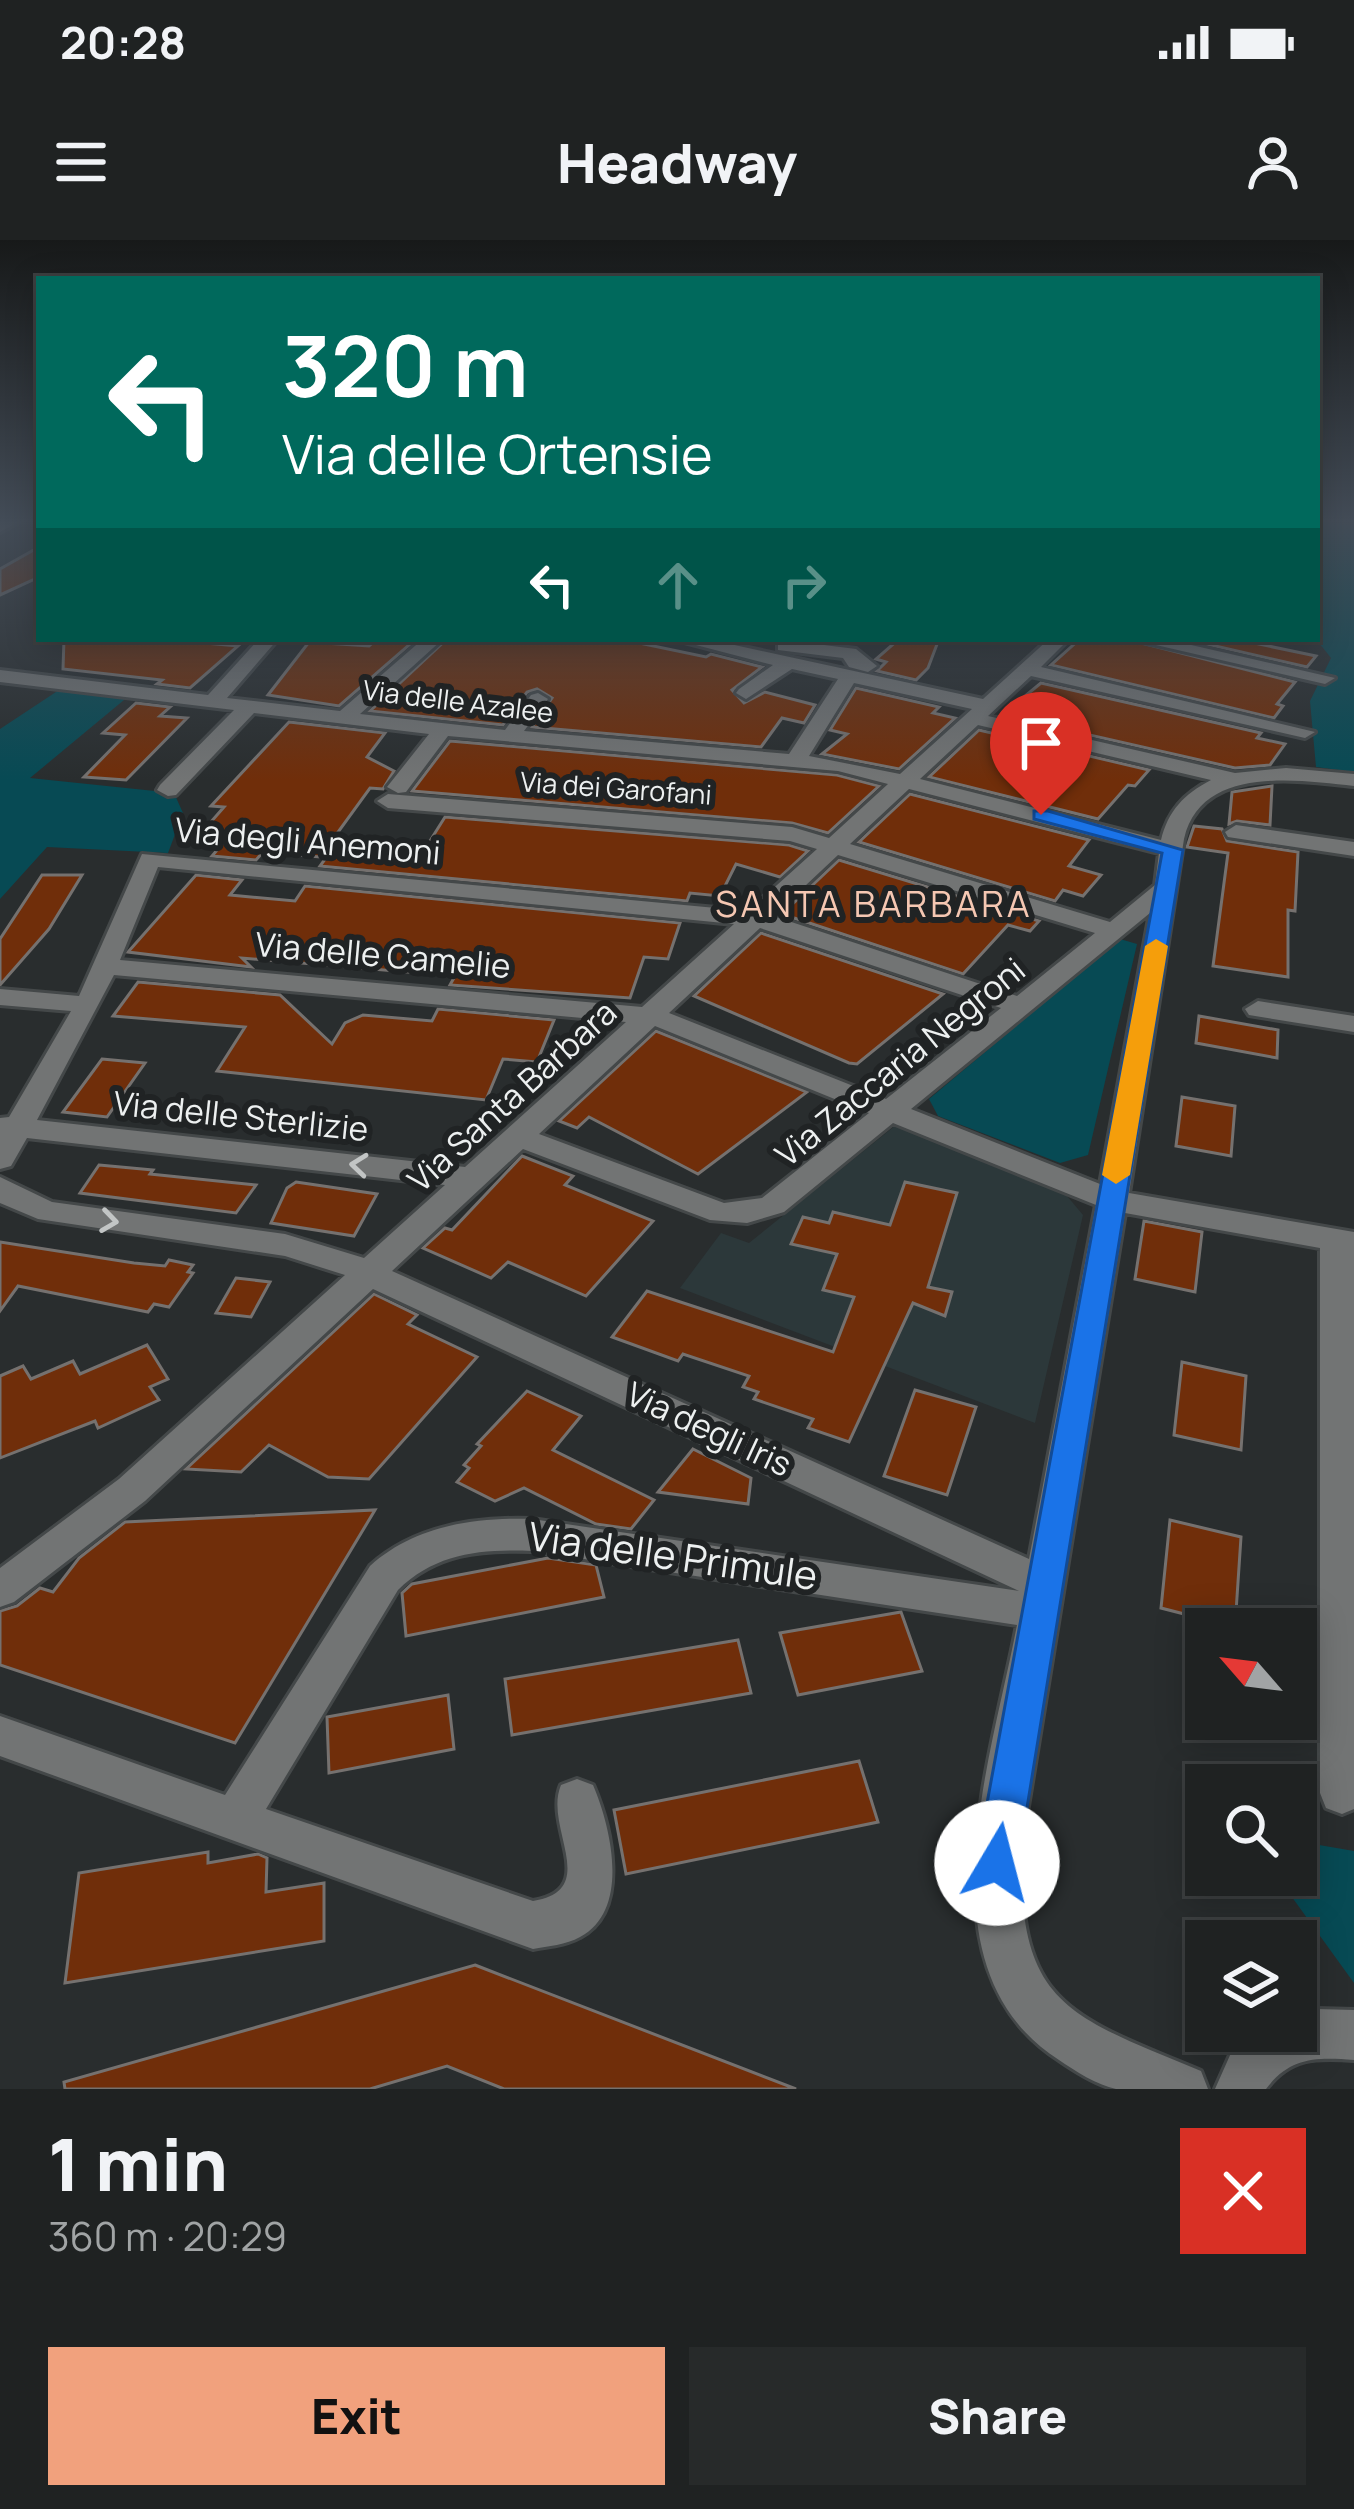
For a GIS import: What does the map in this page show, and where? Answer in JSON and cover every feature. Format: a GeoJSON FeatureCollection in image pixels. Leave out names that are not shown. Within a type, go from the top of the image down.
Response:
{"type":"FeatureCollection","features":[{"type":"Feature","properties":{"kind":"street"},"geometry":{"type":"LineString","coordinates":[[215,699],[266,642]]}},
{"type":"Feature","properties":{"kind":"street"},"geometry":{"type":"LineString","coordinates":[[347,715],[431,642]]}},
{"type":"Feature","properties":{"kind":"street"},"geometry":{"type":"LineString","coordinates":[[695,642],[788,663],[859,671],[980,712],[1239,781]]}},
{"type":"Feature","properties":{"kind":"street"},"geometry":{"type":"LineString","coordinates":[[795,642],[857,646],[859,671]]}},
{"type":"Feature","properties":{"kind":"street","name":"Via Santa Barbara"},"geometry":{"type":"LineString","coordinates":[[0,1590],[102,1516],[1057,642]]}},
{"type":"Feature","properties":{"kind":"street"},"geometry":{"type":"LineString","coordinates":[[1153,642],[1325,678]]}},
{"type":"Feature","properties":{"kind":"street"},"geometry":{"type":"LineString","coordinates":[[746,693],[788,663]]}},
{"type":"Feature","properties":{"kind":"street"},"geometry":{"type":"LineString","coordinates":[[1027,669],[1305,732]]}},
{"type":"Feature","properties":{"kind":"street"},"geometry":{"type":"LineString","coordinates":[[795,760],[859,671]]}},
{"type":"Feature","properties":{"kind":"street","name":"Via delle Azalee"},"geometry":{"type":"LineString","coordinates":[[0,676],[252,703],[442,730],[795,760],[908,780],[1173,850]]}},
{"type":"Feature","properties":{"kind":"street"},"geometry":{"type":"LineString","coordinates":[[510,737],[538,699]]}},
{"type":"Feature","properties":{"kind":"street"},"geometry":{"type":"LineString","coordinates":[[168,790],[252,703]]}},
{"type":"Feature","properties":{"kind":"street","name":"Via dei Garofani"},"geometry":{"type":"LineString","coordinates":[[442,730],[393,794],[768,831],[838,846],[1114,931]]}},
{"type":"Feature","properties":{"kind":"street"},"geometry":{"type":"LineString","coordinates":[[1183,2089],[1105,2061],[1057,2030],[1029,2002],[999,1941],[995,1885],[999,1843],[1178,820],[1189,805],[1211,790],[1239,781],[1289,776],[1354,780]]}},
{"type":"Feature","properties":{"kind":"street"},"geometry":{"type":"LineString","coordinates":[[1236,832],[1354,849]]}},
{"type":"Feature","properties":{"kind":"street","name":"Via degli Anemoni"},"geometry":{"type":"LineString","coordinates":[[0,1159],[9,1127],[88,1005],[150,859],[757,919]]}},
{"type":"Feature","properties":{"kind":"street","name":"Via Zaccaria Negroni"},"geometry":{"type":"LineString","coordinates":[[520,1137],[707,1209],[747,1213],[782,1200],[1167,888]]}},
{"type":"Feature","properties":{"kind":"street"},"geometry":{"type":"LineString","coordinates":[[757,919],[1022,1006]]}},
{"type":"Feature","properties":{"kind":"street","name":"Via delle Camelie"},"geometry":{"type":"LineString","coordinates":[[106,967],[653,1016],[1112,1200],[1345,1241]]}},
{"type":"Feature","properties":{"kind":"street"},"geometry":{"type":"LineString","coordinates":[[0,997],[88,1005]]}},
{"type":"Feature","properties":{"kind":"street"},"geometry":{"type":"LineString","coordinates":[[1258,1009],[1354,1024]]}},
{"type":"Feature","properties":{"kind":"street","name":"Via delle Sterlizie"},"geometry":{"type":"LineString","coordinates":[[9,1127],[475,1178]]}},
{"type":"Feature","properties":{"kind":"street","name":"Via degli Iris"},"geometry":{"type":"LineString","coordinates":[[0,1187],[17,1202],[49,1212],[285,1245],[371,1273],[1044,1598]]}},
{"type":"Feature","properties":{"kind":"street"},"geometry":{"type":"LineString","coordinates":[[1342,1793],[1345,1241]]}},
{"type":"Feature","properties":{"kind":"street","name":"Via delle Primule"},"geometry":{"type":"LineString","coordinates":[[233,1822],[383,1578],[398,1563],[423,1550],[490,1535],[532,1535],[1044,1598]]}},
{"type":"Feature","properties":{"kind":"street"},"geometry":{"type":"LineString","coordinates":[[0,1736],[523,1922],[548,1924],[568,1919],[589,1893],[590,1872],[577,1800]]}},
{"type":"Feature","properties":{"kind":"street"},"geometry":{"type":"LineString","coordinates":[[1240,2089],[1258,2056],[1278,2041],[1306,2032],[1354,2035]]}},
{"type":"Feature","properties":{"kind":"shaded area"},"geometry":{"type":"Polygon","coordinates":[[[1320,607],[1354,607],[1354,772],[1316,767],[1310,701],[1331,658],[1318,642],[1320,607]]]}},
{"type":"Feature","properties":{"kind":"shaded area"},"geometry":{"type":"Polygon","coordinates":[[[62,688],[130,695],[30,778],[174,793],[183,813],[168,853],[47,847],[0,899],[0,729],[62,688]]]}},
{"type":"Feature","properties":{"kind":"shaded area"},"geometry":{"type":"Polygon","coordinates":[[[1120,939],[1137,944],[1088,1155],[1060,1163],[938,1116],[929,1099],[1120,939]]]}},
{"type":"Feature","properties":{"kind":"shaded area"},"geometry":{"type":"Polygon","coordinates":[[[896,1125],[1062,1190],[1083,1215],[1035,1423],[680,1288],[721,1233],[749,1243],[896,1125]]]}},
{"type":"Feature","properties":{"kind":"shaded area"},"geometry":{"type":"Polygon","coordinates":[[[1317,1845],[1354,1851],[1354,1983],[1317,1932],[1317,1920],[1308,1920],[1291,1896],[1317,1896],[1317,1845]]]}},
{"type":"Feature","properties":{"kind":"building"},"geometry":{"type":"Polygon","coordinates":[[[64,642],[238,646],[190,688],[157,684],[162,680],[63,669],[64,642]]]}},
{"type":"Feature","properties":{"kind":"building"},"geometry":{"type":"Polygon","coordinates":[[[309,642],[369,646],[413,642],[339,706],[268,695],[309,642]]]}},
{"type":"Feature","properties":{"kind":"building"},"geometry":{"type":"Polygon","coordinates":[[[444,642],[634,642],[706,657],[711,654],[762,667],[732,690],[744,703],[765,692],[815,705],[804,723],[782,718],[761,747],[532,727],[552,698],[537,689],[527,692],[503,725],[370,711],[444,642]]]}},
{"type":"Feature","properties":{"kind":"building"},"geometry":{"type":"Polygon","coordinates":[[[896,642],[938,642],[928,668],[916,680],[877,671],[886,662],[876,659],[896,642]]]}},
{"type":"Feature","properties":{"kind":"building"},"geometry":{"type":"Polygon","coordinates":[[[1077,642],[1138,642],[1295,682],[1277,704],[1283,706],[1274,718],[1051,665],[1077,642]]]}},
{"type":"Feature","properties":{"kind":"building"},"geometry":{"type":"Polygon","coordinates":[[[1198,642],[1249,642],[1316,656],[1307,667],[1198,642]]]}},
{"type":"Feature","properties":{"kind":"building"},"geometry":{"type":"Polygon","coordinates":[[[1041,683],[1261,733],[1257,738],[1285,744],[1270,765],[1235,768],[1002,715],[1041,683]]]}},
{"type":"Feature","properties":{"kind":"building"},"geometry":{"type":"Polygon","coordinates":[[[856,688],[939,707],[933,713],[955,718],[899,769],[822,754],[847,734],[830,730],[856,688]]]}},
{"type":"Feature","properties":{"kind":"building"},"geometry":{"type":"Polygon","coordinates":[[[136,703],[170,707],[160,716],[187,718],[126,780],[84,777],[125,735],[103,733],[136,703]]]}},
{"type":"Feature","properties":{"kind":"building"},"geometry":{"type":"Polygon","coordinates":[[[289,722],[385,733],[367,757],[394,771],[383,789],[370,788],[320,857],[263,852],[256,860],[212,856],[224,842],[196,839],[224,807],[211,806],[289,722]]]}},
{"type":"Feature","properties":{"kind":"building"},"geometry":{"type":"Polygon","coordinates":[[[979,730],[1149,770],[1135,786],[1128,785],[1098,819],[929,777],[979,730]]]}},
{"type":"Feature","properties":{"kind":"building"},"geometry":{"type":"Polygon","coordinates":[[[450,741],[837,775],[879,786],[828,833],[792,823],[412,791],[450,741]]]}},
{"type":"Feature","properties":{"kind":"building"},"geometry":{"type":"Polygon","coordinates":[[[1272,786],[1270,825],[1229,824],[1232,792],[1272,786]]]}},
{"type":"Feature","properties":{"kind":"building"},"geometry":{"type":"Polygon","coordinates":[[[910,794],[1089,840],[1069,866],[1101,875],[1083,896],[1063,890],[1055,901],[859,842],[910,794]]]}},
{"type":"Feature","properties":{"kind":"building"},"geometry":{"type":"Polygon","coordinates":[[[445,817],[789,845],[808,851],[780,877],[736,864],[720,896],[690,893],[687,901],[320,866],[336,844],[423,852],[445,817]]]}},
{"type":"Feature","properties":{"kind":"building"},"geometry":{"type":"Polygon","coordinates":[[[1194,826],[1222,829],[1227,841],[1298,852],[1295,911],[1288,910],[1288,977],[1213,966],[1228,853],[1187,847],[1194,826]]]}},
{"type":"Feature","properties":{"kind":"building"},"geometry":{"type":"Polygon","coordinates":[[[839,860],[1039,921],[1030,931],[1008,925],[963,974],[782,914],[839,860]]]}},
{"type":"Feature","properties":{"kind":"building"},"geometry":{"type":"Polygon","coordinates":[[[42,875],[82,875],[49,929],[0,985],[0,939],[42,875]]]}},
{"type":"Feature","properties":{"kind":"building"},"geometry":{"type":"Polygon","coordinates":[[[196,875],[242,880],[230,895],[295,901],[305,886],[680,923],[668,959],[644,957],[630,998],[450,985],[455,976],[242,958],[251,967],[128,952],[196,875]]]}},
{"type":"Feature","properties":{"kind":"building"},"geometry":{"type":"Polygon","coordinates":[[[761,933],[943,994],[857,1064],[849,1063],[694,996],[761,933]]]}},
{"type":"Feature","properties":{"kind":"building"},"geometry":{"type":"Polygon","coordinates":[[[138,982],[280,995],[332,1044],[345,1023],[363,1015],[432,1021],[438,1009],[554,1020],[537,1062],[503,1059],[486,1100],[217,1071],[245,1027],[113,1016],[138,982]]]}},
{"type":"Feature","properties":{"kind":"building"},"geometry":{"type":"Polygon","coordinates":[[[1199,1016],[1278,1030],[1277,1058],[1196,1043],[1199,1016]]]}},
{"type":"Feature","properties":{"kind":"building"},"geometry":{"type":"Polygon","coordinates":[[[656,1031],[807,1092],[698,1174],[589,1117],[577,1128],[559,1121],[656,1031]]]}},
{"type":"Feature","properties":{"kind":"building"},"geometry":{"type":"Polygon","coordinates":[[[102,1059],[145,1063],[107,1117],[63,1112],[102,1059]]]}},
{"type":"Feature","properties":{"kind":"building"},"geometry":{"type":"Polygon","coordinates":[[[1182,1097],[1235,1106],[1231,1156],[1176,1146],[1182,1097]]]}},
{"type":"Feature","properties":{"kind":"building"},"geometry":{"type":"Polygon","coordinates":[[[522,1156],[573,1176],[565,1185],[653,1221],[586,1296],[508,1262],[491,1278],[423,1248],[445,1228],[452,1230],[522,1156]]]}},
{"type":"Feature","properties":{"kind":"building"},"geometry":{"type":"Polygon","coordinates":[[[99,1165],[256,1185],[236,1213],[80,1193],[99,1165]]]}},
{"type":"Feature","properties":{"kind":"building"},"geometry":{"type":"Polygon","coordinates":[[[296,1182],[377,1194],[354,1236],[271,1223],[287,1188],[296,1182]]]}},
{"type":"Feature","properties":{"kind":"building"},"geometry":{"type":"Polygon","coordinates":[[[905,1182],[957,1193],[928,1287],[952,1292],[945,1316],[913,1303],[849,1442],[808,1428],[813,1419],[754,1399],[758,1392],[743,1387],[749,1376],[683,1354],[678,1361],[612,1337],[647,1291],[833,1352],[854,1297],[823,1290],[837,1254],[791,1244],[803,1217],[829,1223],[833,1212],[890,1225],[905,1182]]]}},
{"type":"Feature","properties":{"kind":"building"},"geometry":{"type":"Polygon","coordinates":[[[1144,1221],[1202,1232],[1195,1292],[1135,1279],[1144,1221]]]}},
{"type":"Feature","properties":{"kind":"building"},"geometry":{"type":"Polygon","coordinates":[[[0,1242],[134,1263],[165,1266],[169,1260],[193,1265],[188,1272],[193,1273],[169,1307],[154,1304],[148,1312],[18,1286],[0,1311],[0,1242]]]}},
{"type":"Feature","properties":{"kind":"building"},"geometry":{"type":"Polygon","coordinates":[[[236,1278],[270,1282],[251,1317],[216,1313],[236,1278]]]}},
{"type":"Feature","properties":{"kind":"building"},"geometry":{"type":"Polygon","coordinates":[[[374,1294],[417,1315],[408,1324],[477,1357],[369,1479],[328,1477],[269,1445],[241,1472],[186,1469],[374,1294]]]}},
{"type":"Feature","properties":{"kind":"building"},"geometry":{"type":"Polygon","coordinates":[[[147,1345],[168,1379],[150,1387],[159,1400],[98,1428],[95,1421],[0,1458],[0,1376],[23,1366],[31,1379],[73,1361],[80,1374],[147,1345]]]}},
{"type":"Feature","properties":{"kind":"building"},"geometry":{"type":"Polygon","coordinates":[[[1182,1362],[1246,1376],[1241,1450],[1174,1435],[1182,1362]]]}},
{"type":"Feature","properties":{"kind":"building"},"geometry":{"type":"Polygon","coordinates":[[[915,1390],[976,1407],[947,1495],[884,1476],[915,1390]]]}},
{"type":"Feature","properties":{"kind":"building"},"geometry":{"type":"Polygon","coordinates":[[[527,1391],[581,1416],[553,1450],[654,1500],[631,1529],[596,1524],[524,1488],[495,1501],[457,1482],[469,1468],[464,1465],[481,1446],[477,1444],[527,1391]]]}},
{"type":"Feature","properties":{"kind":"building"},"geometry":{"type":"Polygon","coordinates":[[[693,1449],[751,1478],[748,1504],[658,1492],[693,1449]]]}},
{"type":"Feature","properties":{"kind":"building"},"geometry":{"type":"Polygon","coordinates":[[[375,1510],[235,1743],[0,1665],[0,1611],[17,1606],[40,1588],[53,1592],[79,1558],[125,1522],[375,1510]]]}},
{"type":"Feature","properties":{"kind":"building"},"geometry":{"type":"Polygon","coordinates":[[[1170,1520],[1241,1537],[1236,1608],[1185,1608],[1185,1614],[1161,1608],[1170,1520]]]}},
{"type":"Feature","properties":{"kind":"building"},"geometry":{"type":"Polygon","coordinates":[[[548,1558],[596,1565],[604,1597],[406,1636],[402,1593],[412,1584],[548,1558]]]}},
{"type":"Feature","properties":{"kind":"building"},"geometry":{"type":"Polygon","coordinates":[[[901,1612],[922,1671],[798,1695],[780,1633],[901,1612]]]}},
{"type":"Feature","properties":{"kind":"building"},"geometry":{"type":"Polygon","coordinates":[[[738,1640],[751,1693],[512,1735],[505,1679],[738,1640]]]}},
{"type":"Feature","properties":{"kind":"building"},"geometry":{"type":"Polygon","coordinates":[[[448,1695],[454,1749],[329,1773],[327,1717],[448,1695]]]}},
{"type":"Feature","properties":{"kind":"building"},"geometry":{"type":"Polygon","coordinates":[[[859,1761],[878,1822],[626,1874],[614,1810],[859,1761]]]}},
{"type":"Feature","properties":{"kind":"building"},"geometry":{"type":"Polygon","coordinates":[[[208,1852],[208,1863],[258,1854],[267,1858],[266,1892],[324,1883],[324,1941],[65,1983],[79,1873],[208,1852]]]}},
{"type":"Feature","properties":{"kind":"building"},"geometry":{"type":"Polygon","coordinates":[[[475,1965],[796,2089],[504,2089],[447,2066],[370,2089],[65,2089],[64,2082],[475,1965]]]}},
{"type":"Feature","properties":{"kind":"slow traffic"},"geometry":{"type":"LineString","coordinates":[[1116,1175],[1156,946]]}},
{"type":"Feature","properties":{"kind":"district","name":"SANTA BARBARA"},"geometry":{"type":"Point","coordinates":[874,904]}},
{"type":"Feature","properties":{"kind":"route"},"geometry":{"type":"LineString","coordinates":[[997,1863],[1173,850],[1041,815]]}}]}
